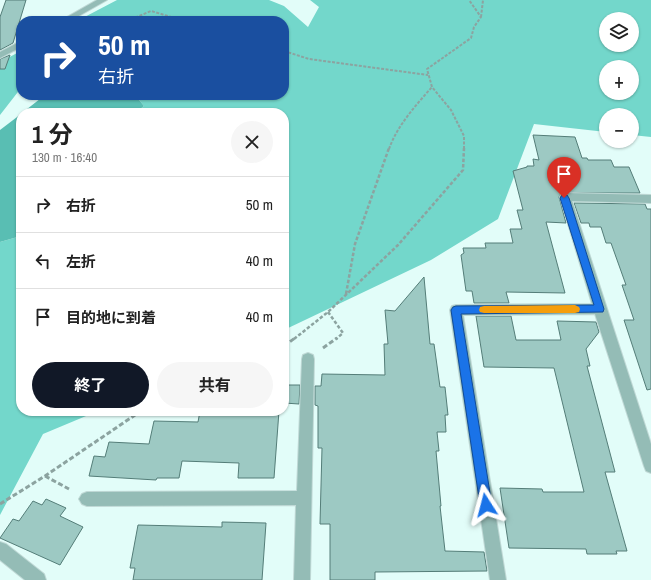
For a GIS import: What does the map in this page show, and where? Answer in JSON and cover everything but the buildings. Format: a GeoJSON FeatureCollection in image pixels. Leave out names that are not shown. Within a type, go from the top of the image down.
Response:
{"type":"FeatureCollection","features":[{"type":"Feature","properties":{"kind":"street"},"geometry":{"type":"LineString","coordinates":[[73,16],[103,0]]}},
{"type":"Feature","properties":{"kind":"street"},"geometry":{"type":"LineString","coordinates":[[0,55],[16,47]]}},
{"type":"Feature","properties":{"kind":"street"},"geometry":{"type":"LineString","coordinates":[[651,199],[564,198],[651,466]]}},
{"type":"Feature","properties":{"kind":"street"},"geometry":{"type":"LineString","coordinates":[[498,580],[456,310],[600,309]]}},
{"type":"Feature","properties":{"kind":"street"},"geometry":{"type":"LineString","coordinates":[[302,580],[308,359]]}},
{"type":"Feature","properties":{"kind":"street"},"geometry":{"type":"LineString","coordinates":[[87,499],[304,498]]}},
{"type":"Feature","properties":{"kind":"street"},"geometry":{"type":"LineString","coordinates":[[0,550],[38,580]]}},
{"type":"Feature","properties":{"kind":"path"},"geometry":{"type":"LineString","coordinates":[[469,0],[481,17]]}},
{"type":"Feature","properties":{"kind":"path"},"geometry":{"type":"LineString","coordinates":[[289,342],[328,312],[398,245],[463,170],[464,136],[451,110],[432,87],[427,69],[471,38],[474,27],[481,17],[483,0]]}},
{"type":"Feature","properties":{"kind":"path"},"geometry":{"type":"LineString","coordinates":[[138,16],[151,11],[168,16]]}},
{"type":"Feature","properties":{"kind":"path"},"geometry":{"type":"LineString","coordinates":[[289,52],[309,58],[428,75]]}},
{"type":"Feature","properties":{"kind":"path"},"geometry":{"type":"LineString","coordinates":[[346,294],[355,244],[392,140],[419,102],[432,87]]}},
{"type":"Feature","properties":{"kind":"path"},"geometry":{"type":"LineString","coordinates":[[308,359],[343,333],[328,312]]}},
{"type":"Feature","properties":{"kind":"path"},"geometry":{"type":"LineString","coordinates":[[0,504],[45,476],[134,416]]}},
{"type":"Feature","properties":{"kind":"path"},"geometry":{"type":"LineString","coordinates":[[45,476],[87,499]]}},
{"type":"Feature","properties":{"kind":"shaded area"},"geometry":{"type":"Polygon","coordinates":[[[117,0],[269,0],[284,6],[308,27],[319,7],[310,0],[651,0],[651,137],[639,136],[639,108],[599,108],[599,131],[534,124],[498,219],[431,260],[289,328],[289,108],[141,108],[144,106],[139,100],[289,100],[289,16],[87,16],[117,0]]]}},
{"type":"Feature","properties":{"kind":"shaded area"},"geometry":{"type":"Polygon","coordinates":[[[16,54],[16,94],[0,115],[0,62],[16,54]]]}},
{"type":"Feature","properties":{"kind":"shaded area"},"geometry":{"type":"Polygon","coordinates":[[[39,100],[139,100],[144,106],[141,108],[28,108],[39,100]]]}},
{"type":"Feature","properties":{"kind":"shaded area"},"geometry":{"type":"Polygon","coordinates":[[[16,118],[16,237],[0,242],[0,130],[16,118]]]}},
{"type":"Feature","properties":{"kind":"shaded area"},"geometry":{"type":"Polygon","coordinates":[[[16,237],[16,416],[86,416],[43,434],[0,515],[0,242],[16,237]]]}},
{"type":"Feature","properties":{"kind":"slow traffic"},"geometry":{"type":"LineString","coordinates":[[484,310],[575,309]]}},
{"type":"Feature","properties":{"kind":"route"},"geometry":{"type":"LineString","coordinates":[[486,505],[456,310],[600,309],[564,198]]}}]}
